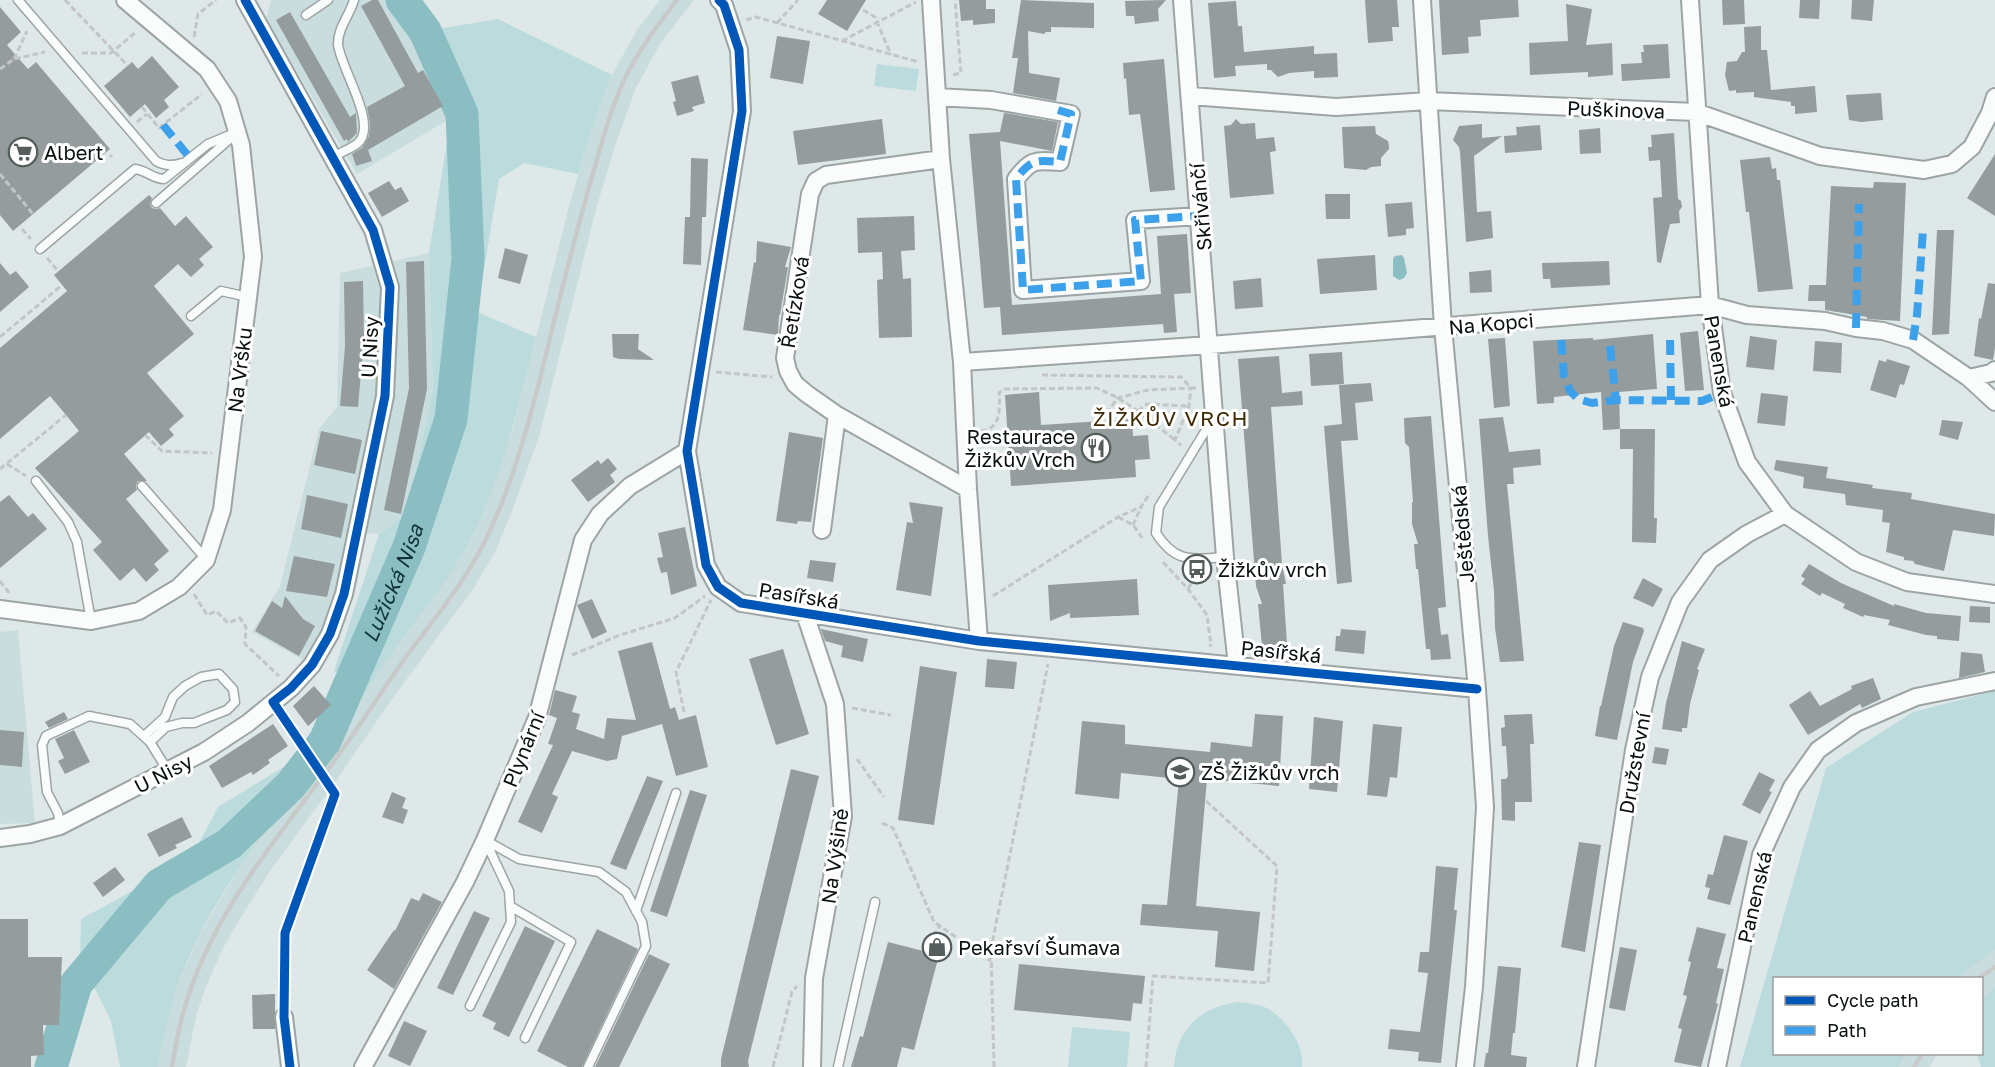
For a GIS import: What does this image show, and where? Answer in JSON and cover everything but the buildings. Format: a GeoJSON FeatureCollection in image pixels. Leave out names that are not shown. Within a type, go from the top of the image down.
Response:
{"type":"FeatureCollection","features":[{"type":"Feature","properties":{"kind":"street","name":"Na Vršku"},"geometry":{"type":"LineString","coordinates":[[0,609],[90,621],[139,611],[179,587],[206,560],[222,510],[253,257],[241,145],[228,101],[207,69],[125,0]]}},
{"type":"Feature","properties":{"kind":"street","name":"U Nisy"},"geometry":{"type":"LineString","coordinates":[[0,838],[30,834],[60,826],[204,752],[248,723],[291,688],[312,665],[330,634],[344,594],[385,396],[390,287],[373,230],[245,0]]}},
{"type":"Feature","properties":{"kind":"street"},"geometry":{"type":"LineString","coordinates":[[718,587],[706,565],[687,451],[742,111],[739,50],[724,5],[719,0]]}},
{"type":"Feature","properties":{"kind":"street"},"geometry":{"type":"LineString","coordinates":[[931,0],[935,66],[945,97],[941,159],[962,363],[979,641]]}},
{"type":"Feature","properties":{"kind":"street","name":"Skřivánčí"},"geometry":{"type":"LineString","coordinates":[[1182,0],[1225,557],[1237,665]]}},
{"type":"Feature","properties":{"kind":"street","name":"Ještědská"},"geometry":{"type":"LineString","coordinates":[[1422,0],[1443,327],[1477,689],[1485,807],[1474,987],[1465,1067]]}},
{"type":"Feature","properties":{"kind":"street","name":"Panenská"},"geometry":{"type":"LineString","coordinates":[[1690,0],[1710,305],[1722,393],[1747,462],[1785,514],[1856,562],[1907,582],[1995,594]]}},
{"type":"Feature","properties":{"kind":"street","name":"Puškinova"},"geometry":{"type":"LineString","coordinates":[[1191,96],[1336,107],[1428,101],[1696,112],[1820,156],[1924,170],[1952,164],[1972,147],[1995,97]]}},
{"type":"Feature","properties":{"kind":"street"},"geometry":{"type":"LineString","coordinates":[[945,97],[991,100],[1071,114],[1060,162],[1035,160],[1024,168],[1016,179],[1023,290],[1141,281],[1135,220],[1200,216]]}},
{"type":"Feature","properties":{"kind":"street","name":"Řetízková"},"geometry":{"type":"LineString","coordinates":[[941,159],[826,175],[816,181],[810,194],[785,358],[788,371],[795,384],[837,415],[968,489]]}},
{"type":"Feature","properties":{"kind":"street","name":"Na Kopci"},"geometry":{"type":"LineString","coordinates":[[962,363],[1710,305],[1747,315],[1825,321],[1883,331],[1913,340],[1969,378],[1995,402]]}},
{"type":"Feature","properties":{"kind":"street"},"geometry":{"type":"LineString","coordinates":[[1969,378],[1995,370]]}},
{"type":"Feature","properties":{"kind":"street"},"geometry":{"type":"LineString","coordinates":[[822,530],[837,415]]}},
{"type":"Feature","properties":{"kind":"street","name":"Plynární"},"geometry":{"type":"LineString","coordinates":[[363,1067],[465,882],[537,718],[583,540],[600,514],[630,486],[687,451]]}},
{"type":"Feature","properties":{"kind":"street","name":"Družstevní"},"geometry":{"type":"LineString","coordinates":[[1586,1067],[1634,750],[1650,676],[1680,602],[1710,560],[1747,534],[1785,514]]}},
{"type":"Feature","properties":{"kind":"street","name":"Pasířská"},"geometry":{"type":"LineString","coordinates":[[718,587],[741,603],[979,641],[1477,689]]}},
{"type":"Feature","properties":{"kind":"street","name":"Na Výšině"},"geometry":{"type":"LineString","coordinates":[[805,614],[835,704],[843,816],[814,978],[812,1067]]}},
{"type":"Feature","properties":{"kind":"street","name":"Panenská"},"geometry":{"type":"LineString","coordinates":[[1717,1067],[1761,855],[1792,787],[1818,750],[1856,723],[1916,697],[1995,681]]}},
{"type":"Feature","properties":{"kind":"street"},"geometry":{"type":"LineString","coordinates":[[284,1017],[290,1067]]}},
{"type":"Feature","properties":{"kind":"lane"},"geometry":{"type":"LineString","coordinates":[[18,0],[156,161],[163,165],[186,162]]}},
{"type":"Feature","properties":{"kind":"lane"},"geometry":{"type":"LineString","coordinates":[[306,15],[328,0]]}},
{"type":"Feature","properties":{"kind":"lane"},"geometry":{"type":"LineString","coordinates":[[332,157],[358,143],[363,136],[365,124],[361,108],[340,58],[338,41],[341,27],[354,0]]}},
{"type":"Feature","properties":{"kind":"lane"},"geometry":{"type":"LineString","coordinates":[[40,249],[135,169],[164,179],[208,144],[237,132]]}},
{"type":"Feature","properties":{"kind":"lane"},"geometry":{"type":"LineString","coordinates":[[156,203],[237,132]]}},
{"type":"Feature","properties":{"kind":"lane"},"geometry":{"type":"LineString","coordinates":[[191,316],[221,291],[248,297]]}},
{"type":"Feature","properties":{"kind":"lane"},"geometry":{"type":"LineString","coordinates":[[1215,414],[1159,507],[1156,533],[1165,546],[1178,557],[1191,559],[1225,557]]}},
{"type":"Feature","properties":{"kind":"lane"},"geometry":{"type":"LineString","coordinates":[[36,481],[68,522],[77,542],[90,621]]}},
{"type":"Feature","properties":{"kind":"lane"},"geometry":{"type":"LineString","coordinates":[[142,486],[206,560]]}},
{"type":"Feature","properties":{"kind":"lane"},"geometry":{"type":"LineString","coordinates":[[219,674],[233,689],[235,702],[227,710],[194,723],[166,727],[147,739],[165,717],[173,697],[185,686],[201,677],[219,674]]}},
{"type":"Feature","properties":{"kind":"lane"},"geometry":{"type":"LineString","coordinates":[[60,826],[58,813],[47,792],[42,745],[46,736],[89,716],[130,724],[147,739],[168,771]]}},
{"type":"Feature","properties":{"kind":"lane"},"geometry":{"type":"LineString","coordinates":[[636,911],[676,794]]}},
{"type":"Feature","properties":{"kind":"lane"},"geometry":{"type":"LineString","coordinates":[[470,1006],[511,922],[509,891],[485,840]]}},
{"type":"Feature","properties":{"kind":"lane"},"geometry":{"type":"LineString","coordinates":[[485,840],[519,859],[599,872],[626,892],[642,922],[646,946],[588,1067]]}},
{"type":"Feature","properties":{"kind":"lane"},"geometry":{"type":"LineString","coordinates":[[838,1067],[875,902]]}},
{"type":"Feature","properties":{"kind":"lane"},"geometry":{"type":"LineString","coordinates":[[510,906],[571,942],[525,1038]]}},
{"type":"Feature","properties":{"kind":"path"},"geometry":{"type":"LineString","coordinates":[[65,0],[128,66]]}},
{"type":"Feature","properties":{"kind":"path"},"geometry":{"type":"LineString","coordinates":[[194,40],[198,14],[216,0]]}},
{"type":"Feature","properties":{"kind":"path"},"geometry":{"type":"LineString","coordinates":[[777,23],[798,0]]}},
{"type":"Feature","properties":{"kind":"path"},"geometry":{"type":"LineString","coordinates":[[840,42],[921,0]]}},
{"type":"Feature","properties":{"kind":"path"},"geometry":{"type":"LineString","coordinates":[[945,97],[950,76],[961,73],[955,0]]}},
{"type":"Feature","properties":{"kind":"path"},"geometry":{"type":"LineString","coordinates":[[862,10],[875,17],[891,54]]}},
{"type":"Feature","properties":{"kind":"path"},"geometry":{"type":"LineString","coordinates":[[740,21],[756,17],[840,42],[935,66]]}},
{"type":"Feature","properties":{"kind":"path"},"geometry":{"type":"LineString","coordinates":[[93,54],[111,53],[144,26]]}},
{"type":"Feature","properties":{"kind":"path"},"geometry":{"type":"LineString","coordinates":[[14,59],[28,28]]}},
{"type":"Feature","properties":{"kind":"path"},"geometry":{"type":"LineString","coordinates":[[0,69],[14,59],[48,51]]}},
{"type":"Feature","properties":{"kind":"path"},"geometry":{"type":"LineString","coordinates":[[142,107],[159,128],[209,88]]}},
{"type":"Feature","properties":{"kind":"path"},"geometry":{"type":"LineString","coordinates":[[0,174],[33,214]]}},
{"type":"Feature","properties":{"kind":"path"},"geometry":{"type":"LineString","coordinates":[[0,337],[62,285]]}},
{"type":"Feature","properties":{"kind":"path"},"geometry":{"type":"LineString","coordinates":[[700,370],[773,377],[788,371]]}},
{"type":"Feature","properties":{"kind":"path"},"geometry":{"type":"LineString","coordinates":[[1041,375],[1181,377],[1191,388],[1189,406],[1174,440]]}},
{"type":"Feature","properties":{"kind":"path"},"geometry":{"type":"LineString","coordinates":[[978,431],[994,426],[999,416],[999,393],[1004,389],[1097,388],[1138,411],[1182,446]]}},
{"type":"Feature","properties":{"kind":"path"},"geometry":{"type":"LineString","coordinates":[[1106,413],[1118,398],[1148,390],[1213,388]]}},
{"type":"Feature","properties":{"kind":"path"},"geometry":{"type":"LineString","coordinates":[[1138,411],[1147,404],[1189,406]]}},
{"type":"Feature","properties":{"kind":"path"},"geometry":{"type":"LineString","coordinates":[[0,469],[66,415]]}},
{"type":"Feature","properties":{"kind":"path"},"geometry":{"type":"LineString","coordinates":[[145,435],[162,451],[229,453]]}},
{"type":"Feature","properties":{"kind":"path"},"geometry":{"type":"LineString","coordinates":[[7,464],[36,481]]}},
{"type":"Feature","properties":{"kind":"path"},"geometry":{"type":"LineString","coordinates":[[1133,525],[1153,489]]}},
{"type":"Feature","properties":{"kind":"path"},"geometry":{"type":"LineString","coordinates":[[993,596],[1118,517],[1141,507]]}},
{"type":"Feature","properties":{"kind":"path"},"geometry":{"type":"LineString","coordinates":[[1118,517],[1133,525],[1145,541]]}},
{"type":"Feature","properties":{"kind":"path"},"geometry":{"type":"LineString","coordinates":[[1158,557],[1188,589],[1208,615],[1211,645],[1204,648]]}},
{"type":"Feature","properties":{"kind":"path"},"geometry":{"type":"LineString","coordinates":[[185,581],[207,615],[216,611],[228,623],[240,618],[246,627],[245,644],[291,688]]}},
{"type":"Feature","properties":{"kind":"path"},"geometry":{"type":"LineString","coordinates":[[992,586],[992,604]]}},
{"type":"Feature","properties":{"kind":"path"},"geometry":{"type":"LineString","coordinates":[[551,664],[620,635],[675,618],[718,587]]}},
{"type":"Feature","properties":{"kind":"path"},"geometry":{"type":"LineString","coordinates":[[684,712],[676,672],[718,587]]}},
{"type":"Feature","properties":{"kind":"path"},"geometry":{"type":"LineString","coordinates":[[994,1067],[991,949],[1051,648]]}},
{"type":"Feature","properties":{"kind":"path"},"geometry":{"type":"LineString","coordinates":[[835,704],[891,715]]}},
{"type":"Feature","properties":{"kind":"path"},"geometry":{"type":"LineString","coordinates":[[837,732],[884,797]]}},
{"type":"Feature","properties":{"kind":"path"},"geometry":{"type":"LineString","coordinates":[[1146,1067],[1154,976],[1268,983],[1278,866],[1205,800]]}},
{"type":"Feature","properties":{"kind":"path"},"geometry":{"type":"LineString","coordinates":[[882,823],[893,828],[934,922],[991,961]]}},
{"type":"Feature","properties":{"kind":"path"},"geometry":{"type":"LineString","coordinates":[[923,951],[940,926]]}},
{"type":"Feature","properties":{"kind":"path"},"geometry":{"type":"LineString","coordinates":[[772,1067],[792,992],[798,984]]}},
{"type":"Feature","properties":{"kind":"shaded area"},"geometry":{"type":"Polygon","coordinates":[[[271,0],[389,0],[414,33],[450,108],[451,118],[357,174],[266,19],[271,0]]]}},
{"type":"Feature","properties":{"kind":"shaded area"},"geometry":{"type":"Polygon","coordinates":[[[660,0],[694,0],[660,44],[636,88],[616,143],[596,209],[539,437],[495,552],[475,586],[270,871],[241,917],[222,950],[206,987],[196,1016],[186,1067],[158,1067],[170,1009],[181,977],[198,938],[218,903],[247,855],[316,763],[363,693],[452,571],[470,540],[484,509],[513,429],[570,202],[590,134],[612,75],[637,30],[660,0]]]}},
{"type":"Feature","properties":{"kind":"shaded area"},"geometry":{"type":"Polygon","coordinates":[[[498,19],[612,75],[578,174],[524,163],[499,179],[477,312],[536,337],[509,440],[492,491],[470,540],[453,569],[315,764],[258,840],[223,893],[192,950],[180,979],[158,1067],[120,1067],[111,1021],[80,966],[81,919],[191,859],[218,807],[310,751],[345,675],[334,671],[379,534],[406,515],[433,389],[429,253],[451,118],[450,108],[414,33],[498,19]]]}},
{"type":"Feature","properties":{"kind":"shaded area"},"geometry":{"type":"Polygon","coordinates":[[[877,64],[919,69],[916,91],[874,86],[877,64]]]}},
{"type":"Feature","properties":{"kind":"shaded area"},"geometry":{"type":"Polygon","coordinates":[[[429,253],[433,389],[406,515],[379,534],[357,533],[312,665],[252,632],[280,586],[319,429],[337,407],[340,273],[429,253]]]}},
{"type":"Feature","properties":{"kind":"shaded area"},"geometry":{"type":"Polygon","coordinates":[[[1402,255],[1407,273],[1399,280],[1393,276],[1393,259],[1395,256],[1402,255]]]}},
{"type":"Feature","properties":{"kind":"shaded area"},"geometry":{"type":"Polygon","coordinates":[[[18,630],[35,823],[0,824],[0,632],[18,630]]]}},
{"type":"Feature","properties":{"kind":"shaded area"},"geometry":{"type":"Polygon","coordinates":[[[1995,691],[1995,950],[1961,977],[1773,977],[1773,1055],[1905,1055],[1899,1067],[1740,1067],[1826,768],[1913,712],[1995,691]]]}},
{"type":"Feature","properties":{"kind":"shaded area"},"geometry":{"type":"Polygon","coordinates":[[[1995,950],[1995,987],[1983,998],[1983,977],[1961,977],[1995,950]]]}},
{"type":"Feature","properties":{"kind":"shaded area"},"geometry":{"type":"Polygon","coordinates":[[[1995,987],[1995,1067],[1981,1067],[1977,1055],[1983,1055],[1983,998],[1995,987]]]}},
{"type":"Feature","properties":{"kind":"shaded area"},"geometry":{"type":"Polygon","coordinates":[[[1238,1002],[1266,1008],[1283,1021],[1298,1042],[1302,1067],[1174,1067],[1180,1042],[1185,1031],[1193,1022],[1213,1009],[1238,1002]]]}},
{"type":"Feature","properties":{"kind":"shaded area"},"geometry":{"type":"Polygon","coordinates":[[[1072,1027],[1130,1032],[1127,1067],[1068,1067],[1072,1027]]]}},
{"type":"Feature","properties":{"kind":"shaded area"},"geometry":{"type":"Polygon","coordinates":[[[1905,1055],[1936,1055],[1930,1067],[1899,1067],[1905,1055]]]}},
{"type":"Feature","properties":{"kind":"waterway","name":"Lužická Nisa"},"geometry":{"type":"LineString","coordinates":[[51,1067],[76,984],[159,885],[229,844],[291,785],[325,741],[409,547],[451,419],[468,259],[462,114],[425,31],[402,0]]}},
{"type":"Feature","properties":{"kind":"railway"},"geometry":{"type":"LineString","coordinates":[[172,1067],[181,1020],[194,981],[224,917],[262,857],[337,758],[457,587],[493,525],[523,440],[578,226],[614,104],[635,59],[677,0]]}},
{"type":"Feature","properties":{"kind":"railway"},"geometry":{"type":"LineString","coordinates":[[1980,977],[1995,967]]}},
{"type":"Feature","properties":{"kind":"railway"},"geometry":{"type":"LineString","coordinates":[[1914,1067],[1921,1055]]}},
{"type":"Feature","properties":{"kind":"marked path"},"geometry":{"type":"LineString","coordinates":[[1058,110],[1071,114],[1060,162],[1035,162],[1030,164],[1016,179],[1023,290],[1141,281],[1135,220],[1200,216]]}},
{"type":"Feature","properties":{"kind":"marked path"},"geometry":{"type":"LineString","coordinates":[[163,125],[190,158]]}},
{"type":"Feature","properties":{"kind":"marked path"},"geometry":{"type":"LineString","coordinates":[[1856,328],[1859,204]]}},
{"type":"Feature","properties":{"kind":"marked path"},"geometry":{"type":"LineString","coordinates":[[1913,340],[1923,230]]}},
{"type":"Feature","properties":{"kind":"marked path"},"geometry":{"type":"LineString","coordinates":[[1561,340],[1564,375],[1570,391],[1578,399],[1592,403],[1616,400],[1702,401],[1722,393]]}},
{"type":"Feature","properties":{"kind":"marked path"},"geometry":{"type":"LineString","coordinates":[[1670,340],[1671,400]]}},
{"type":"Feature","properties":{"kind":"marked path"},"geometry":{"type":"LineString","coordinates":[[1610,346],[1616,400]]}},
{"type":"Feature","properties":{"kind":"cycle path"},"geometry":{"type":"LineString","coordinates":[[245,0],[373,230],[390,287],[385,396],[344,594],[330,634],[312,665],[291,688],[273,702],[335,794],[285,933],[284,1017],[290,1067]]}},
{"type":"Feature","properties":{"kind":"cycle path"},"geometry":{"type":"LineString","coordinates":[[719,0],[724,5],[739,50],[742,111],[687,451],[706,565],[718,587],[741,603],[979,641],[1477,689]]}},
{"type":"Feature","properties":{"kind":"place","name":"Albert"},"geometry":{"type":"Point","coordinates":[23,152]}},
{"type":"Feature","properties":{"kind":"place","name":"Restaurace Žižkův Vrch"},"geometry":{"type":"Point","coordinates":[1096,448]}},
{"type":"Feature","properties":{"kind":"place","name":"Žižkův vrch"},"geometry":{"type":"Point","coordinates":[1197,569]}},
{"type":"Feature","properties":{"kind":"place","name":"ZŠ Žižkův vrch"},"geometry":{"type":"Point","coordinates":[1180,772]}},
{"type":"Feature","properties":{"kind":"place","name":"Pekařsví Šumava"},"geometry":{"type":"Point","coordinates":[937,947]}},
{"type":"Feature","properties":{"kind":"district","name":"ŽIŽKŮV VRCH"},"geometry":{"type":"Point","coordinates":[1171,418]}}]}
